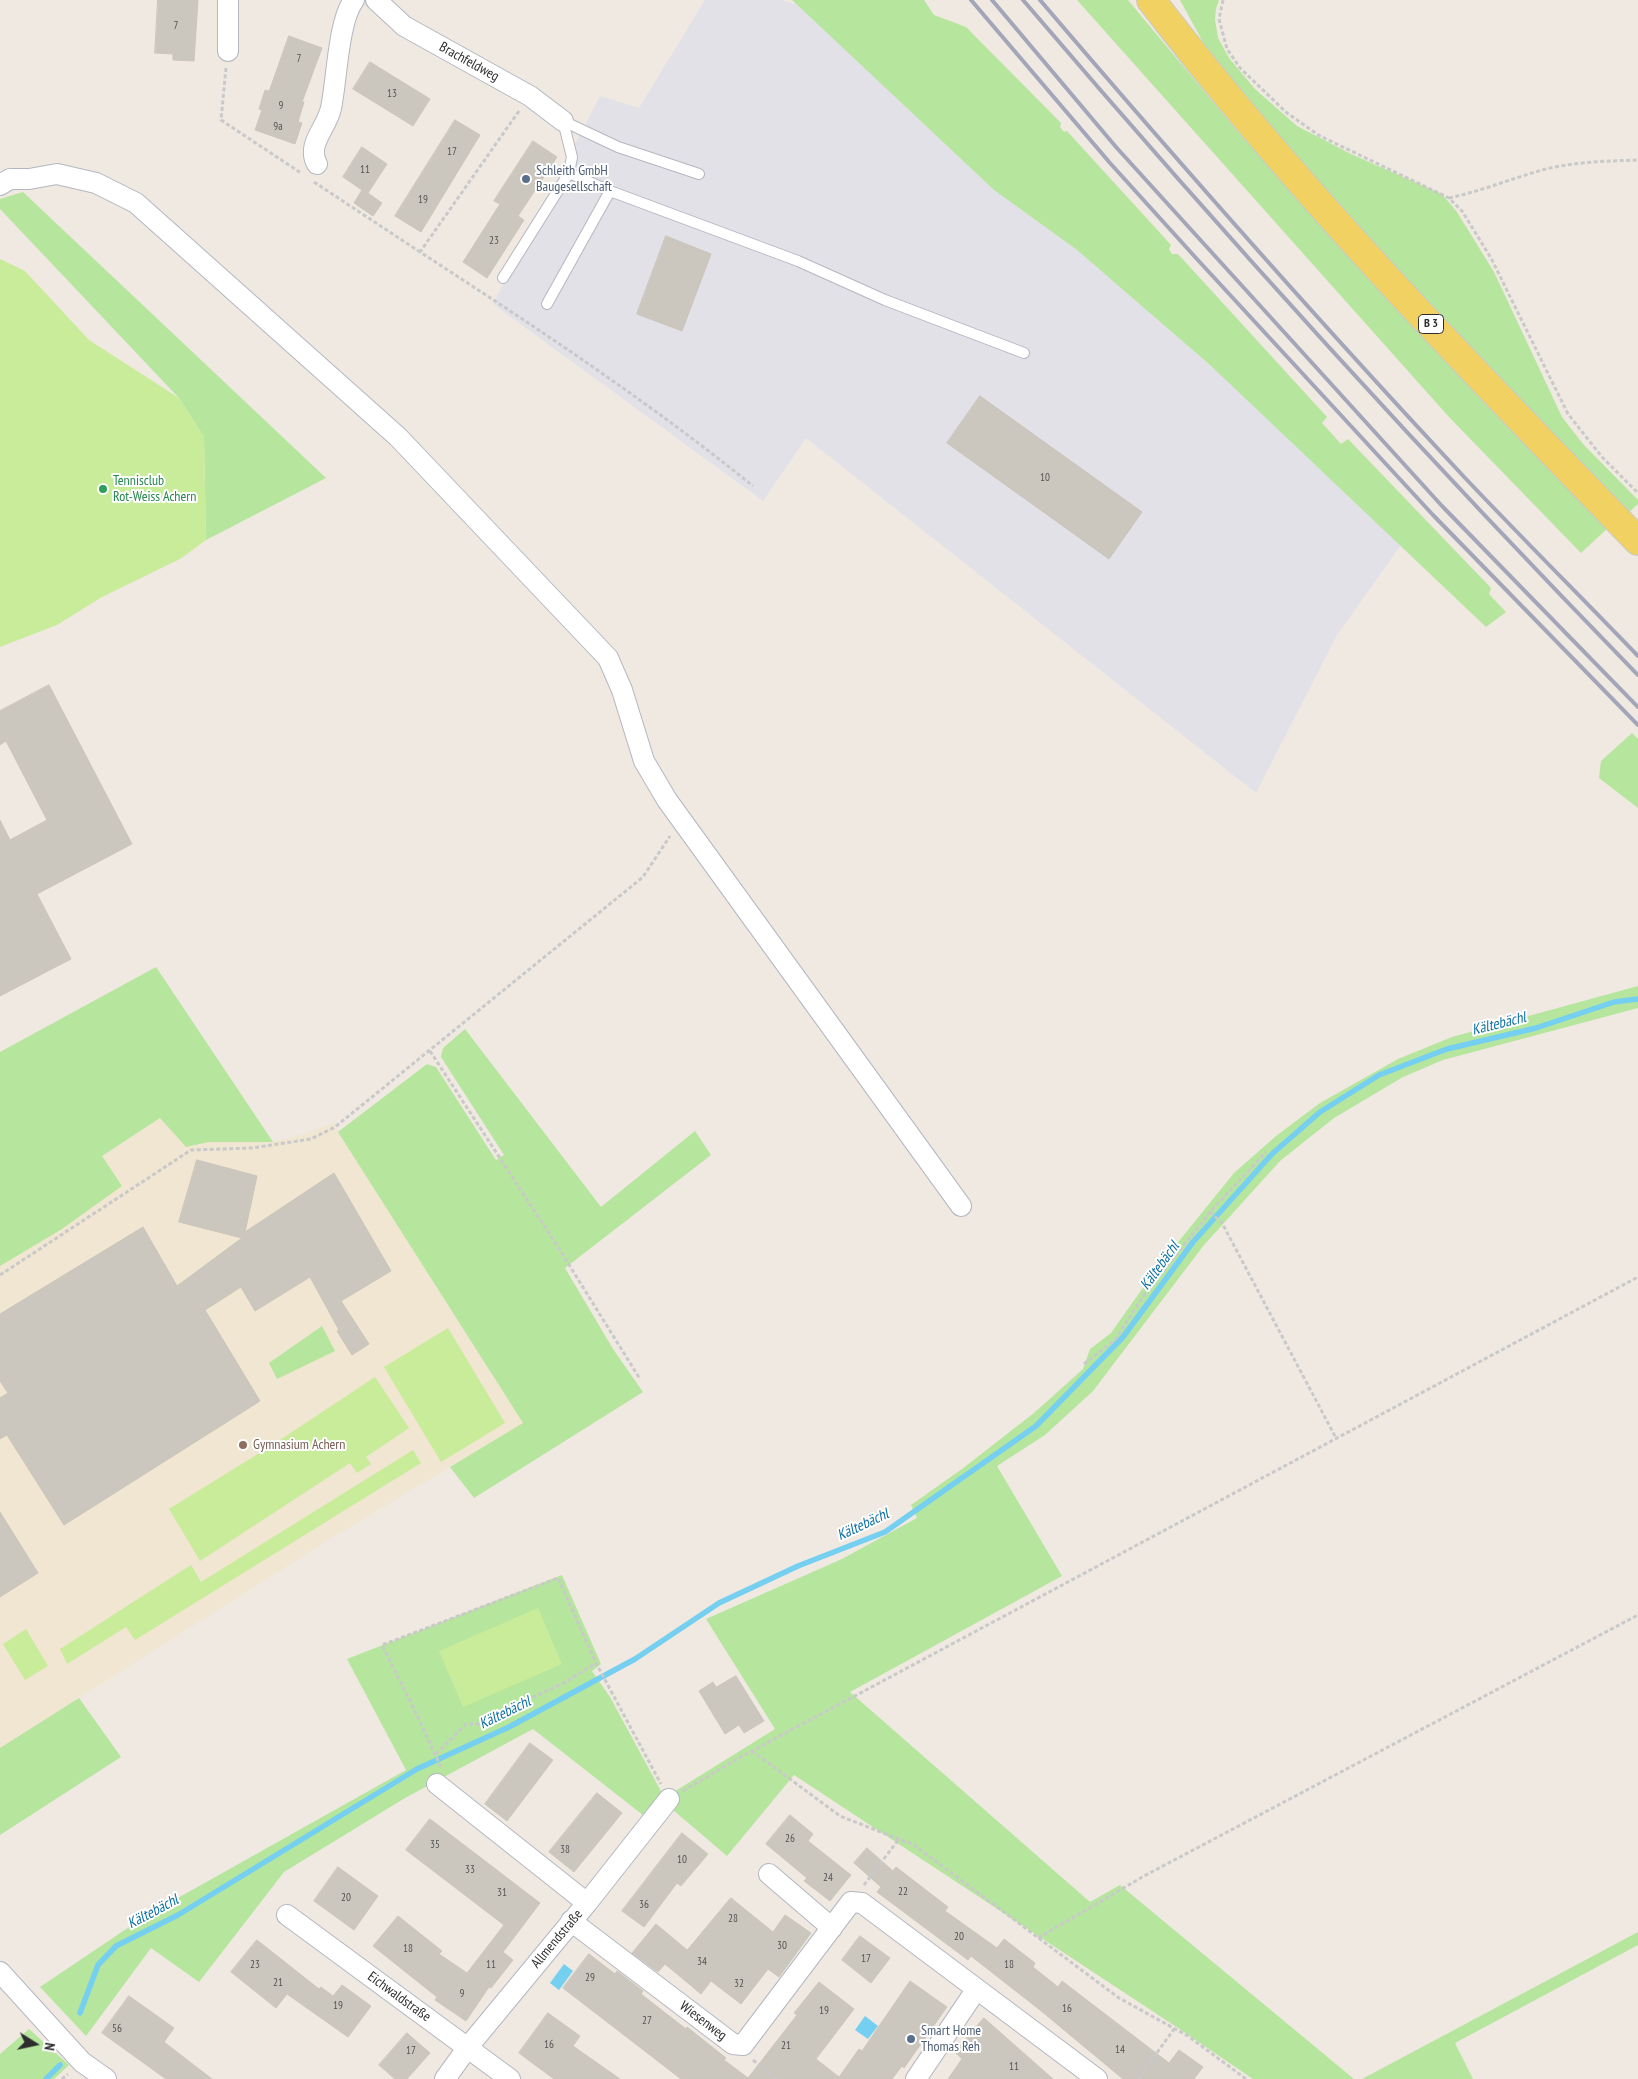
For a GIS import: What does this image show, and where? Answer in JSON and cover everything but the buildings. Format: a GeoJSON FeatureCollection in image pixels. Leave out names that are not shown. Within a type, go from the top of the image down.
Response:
{"type":"FeatureCollection","features":[{"type":"Feature","properties":{"kind":"main road","name":"B 3"},"geometry":{"type":"LineString","coordinates":[[1151,0],[1277,156],[1340,226],[1522,422],[1638,541]]}},
{"type":"Feature","properties":{"kind":"main road"},"geometry":{"type":"LineString","coordinates":[[1173,0],[1184,24],[1191,51]]}},
{"type":"Feature","properties":{"kind":"street"},"geometry":{"type":"LineString","coordinates":[[228,0],[228,52]]}},
{"type":"Feature","properties":{"kind":"street"},"geometry":{"type":"LineString","coordinates":[[317,164],[313,156],[314,145],[331,110],[340,46],[350,6],[354,0]]}},
{"type":"Feature","properties":{"kind":"street","name":"Brachfeldweg"},"geometry":{"type":"LineString","coordinates":[[376,0],[404,26],[530,96],[563,121]]}},
{"type":"Feature","properties":{"kind":"street"},"geometry":{"type":"LineString","coordinates":[[3,178],[29,179],[57,174],[96,182],[136,203],[398,437],[608,658],[622,690],[644,761],[667,800],[961,1206]]}},
{"type":"Feature","properties":{"kind":"street"},"geometry":{"type":"LineString","coordinates":[[437,1784],[587,1904]]}},
{"type":"Feature","properties":{"kind":"street","name":"Allmendstraße"},"geometry":{"type":"LineString","coordinates":[[445,2079],[468,2047],[587,1904],[669,1799]]}},
{"type":"Feature","properties":{"kind":"street"},"geometry":{"type":"LineString","coordinates":[[769,1874],[832,1928]]}},
{"type":"Feature","properties":{"kind":"street"},"geometry":{"type":"LineString","coordinates":[[851,1902],[862,1903],[1097,2079]]}},
{"type":"Feature","properties":{"kind":"street","name":"Wiesenweg"},"geometry":{"type":"LineString","coordinates":[[571,1921],[733,2044],[744,2045],[851,1902]]}},
{"type":"Feature","properties":{"kind":"street","name":"Eichwaldstraße"},"geometry":{"type":"LineString","coordinates":[[287,1915],[510,2079]]}},
{"type":"Feature","properties":{"kind":"street"},"geometry":{"type":"LineString","coordinates":[[0,1972],[82,2062],[106,2079]]}},
{"type":"Feature","properties":{"kind":"street"},"geometry":{"type":"LineString","coordinates":[[916,2079],[976,1990]]}},
{"type":"Feature","properties":{"kind":"lane"},"geometry":{"type":"LineString","coordinates":[[503,278],[570,173],[572,157],[563,121]]}},
{"type":"Feature","properties":{"kind":"lane"},"geometry":{"type":"LineString","coordinates":[[563,121],[618,147],[699,174]]}},
{"type":"Feature","properties":{"kind":"lane"},"geometry":{"type":"LineString","coordinates":[[570,173],[610,191],[798,261],[885,300],[1024,353]]}},
{"type":"Feature","properties":{"kind":"lane"},"geometry":{"type":"LineString","coordinates":[[548,304],[610,191]]}},
{"type":"Feature","properties":{"kind":"path"},"geometry":{"type":"LineString","coordinates":[[1223,0],[1219,18],[1227,49],[1240,68],[1281,108],[1320,136],[1449,198],[1462,211],[1491,258],[1568,414],[1602,457],[1638,493]]}},
{"type":"Feature","properties":{"kind":"path"},"geometry":{"type":"LineString","coordinates":[[1449,198],[1544,170],[1579,164],[1638,160]]}},
{"type":"Feature","properties":{"kind":"path"},"geometry":{"type":"LineString","coordinates":[[0,1275],[191,1150],[252,1148],[311,1139],[335,1127],[643,877],[671,835]]}},
{"type":"Feature","properties":{"kind":"path"},"geometry":{"type":"LineString","coordinates":[[430,1051],[558,1248],[640,1379]]}},
{"type":"Feature","properties":{"kind":"path"},"geometry":{"type":"LineString","coordinates":[[1084,1364],[1115,1340],[1142,1298],[1210,1212],[1266,1152]]}},
{"type":"Feature","properties":{"kind":"path"},"geometry":{"type":"LineString","coordinates":[[1210,1212],[1222,1223],[1336,1438]]}},
{"type":"Feature","properties":{"kind":"path"},"geometry":{"type":"LineString","coordinates":[[596,1663],[564,1684],[518,1704],[499,1720],[490,1724],[466,1724],[436,1754],[382,1645],[558,1578],[600,1671],[669,1799],[752,1751],[1638,1277]]}},
{"type":"Feature","properties":{"kind":"path"},"geometry":{"type":"LineString","coordinates":[[1038,1938],[1144,1876],[1638,1615]]}},
{"type":"Feature","properties":{"kind":"path"},"geometry":{"type":"LineString","coordinates":[[752,1751],[840,1816],[914,1845],[1118,1998],[1188,2036],[1246,2079]]}},
{"type":"Feature","properties":{"kind":"path"},"geometry":{"type":"LineString","coordinates":[[851,1902],[899,1839]]}},
{"type":"Feature","properties":{"kind":"path"},"geometry":{"type":"LineString","coordinates":[[1138,2079],[1174,2029]]}},
{"type":"Feature","properties":{"kind":"shaded area","name":"Schleith GmbH Baugesellschaft"},"geometry":{"type":"Polygon","coordinates":[[[705,0],[781,0],[798,5],[994,190],[1077,250],[1210,365],[1401,545],[1337,635],[1256,793],[806,438],[763,501],[493,304],[600,96],[639,108],[705,0]]]}},
{"type":"Feature","properties":{"kind":"shaded area","name":"Gymnasium Achern"},"geometry":{"type":"Polygon","coordinates":[[[161,1117],[186,1147],[209,1142],[273,1142],[301,1135],[333,1123],[523,1423],[322,1544],[0,1748],[0,1266],[62,1229],[122,1186],[102,1156],[161,1117]]]}},
{"type":"Feature","properties":{"kind":"green space"},"geometry":{"type":"Polygon","coordinates":[[[792,0],[924,0],[934,15],[966,27],[1061,123],[1060,127],[1064,132],[1067,131],[1171,245],[1169,249],[1172,254],[1178,254],[1327,417],[1322,423],[1341,444],[1348,439],[1491,588],[1489,594],[1506,612],[1486,627],[1210,365],[1077,250],[994,190],[792,0]]]}},
{"type":"Feature","properties":{"kind":"green space"},"geometry":{"type":"Polygon","coordinates":[[[1077,0],[1128,0],[1238,132],[1414,325],[1610,526],[1581,553],[1449,417],[1077,0]]]}},
{"type":"Feature","properties":{"kind":"green space"},"geometry":{"type":"Polygon","coordinates":[[[1180,0],[1219,0],[1215,19],[1218,38],[1229,58],[1255,89],[1297,126],[1351,154],[1442,194],[1457,212],[1494,272],[1562,417],[1583,444],[1638,500],[1638,504],[1625,516],[1365,238],[1210,55],[1180,0]]]}},
{"type":"Feature","properties":{"kind":"green space"},"geometry":{"type":"Polygon","coordinates":[[[23,192],[326,478],[206,540],[204,437],[179,398],[0,209],[0,199],[23,192]]]}},
{"type":"Feature","properties":{"kind":"green space","name":"Tennisclub Rot-Weiss Achern"},"geometry":{"type":"Polygon","coordinates":[[[0,259],[25,271],[89,340],[179,398],[204,437],[206,540],[180,559],[102,597],[57,625],[0,647],[0,259]]]}},
{"type":"Feature","properties":{"kind":"green space"},"geometry":{"type":"Polygon","coordinates":[[[1632,733],[1638,739],[1638,808],[1599,778],[1601,761],[1632,733]]]}},
{"type":"Feature","properties":{"kind":"green space"},"geometry":{"type":"Polygon","coordinates":[[[156,967],[273,1142],[209,1142],[186,1147],[160,1118],[102,1156],[122,1186],[62,1229],[0,1266],[0,1052],[156,967]]]}},
{"type":"Feature","properties":{"kind":"green space"},"geometry":{"type":"Polygon","coordinates":[[[1638,986],[1638,1008],[1443,1060],[1403,1077],[1334,1118],[1280,1161],[1204,1245],[1093,1391],[1045,1435],[997,1466],[1062,1576],[850,1692],[1090,1902],[1120,1885],[1354,2079],[1253,2079],[794,1775],[727,1856],[666,1804],[677,1790],[775,1729],[706,1619],[842,1559],[917,1518],[911,1505],[962,1469],[1034,1413],[1083,1369],[1090,1349],[1111,1333],[1154,1272],[1234,1173],[1276,1136],[1320,1103],[1398,1059],[1452,1037],[1638,986]]]}},
{"type":"Feature","properties":{"kind":"green space"},"geometry":{"type":"Polygon","coordinates":[[[465,1029],[601,1207],[695,1131],[711,1155],[565,1268],[613,1349],[643,1392],[474,1498],[450,1467],[523,1423],[338,1132],[427,1064],[436,1067],[496,1160],[504,1155],[441,1057],[443,1048],[465,1029]]]}},
{"type":"Feature","properties":{"kind":"green space"},"geometry":{"type":"Polygon","coordinates":[[[322,1326],[335,1351],[277,1379],[269,1363],[322,1326]]]}},
{"type":"Feature","properties":{"kind":"green space"},"geometry":{"type":"Polygon","coordinates":[[[448,1328],[505,1423],[441,1462],[384,1367],[448,1328]]]}},
{"type":"Feature","properties":{"kind":"green space"},"geometry":{"type":"Polygon","coordinates":[[[375,1377],[409,1428],[366,1457],[371,1464],[357,1473],[350,1463],[200,1561],[169,1509],[274,1444],[375,1377]]]}},
{"type":"Feature","properties":{"kind":"green space"},"geometry":{"type":"Polygon","coordinates":[[[413,1450],[421,1463],[135,1640],[126,1627],[67,1664],[60,1649],[191,1565],[201,1582],[413,1450]]]}},
{"type":"Feature","properties":{"kind":"green space"},"geometry":{"type":"Polygon","coordinates":[[[562,1575],[601,1664],[592,1671],[610,1697],[662,1793],[648,1819],[533,1729],[405,1798],[284,1872],[199,1982],[151,1948],[86,2036],[40,1987],[144,1917],[406,1770],[347,1659],[562,1575]]]}},
{"type":"Feature","properties":{"kind":"green space"},"geometry":{"type":"Polygon","coordinates":[[[538,1608],[562,1664],[463,1707],[439,1651],[538,1608]]]}},
{"type":"Feature","properties":{"kind":"green space"},"geometry":{"type":"Polygon","coordinates":[[[26,1629],[48,1666],[25,1680],[3,1644],[26,1629]]]}},
{"type":"Feature","properties":{"kind":"green space"},"geometry":{"type":"Polygon","coordinates":[[[79,1698],[121,1757],[0,1835],[0,1748],[79,1698]]]}},
{"type":"Feature","properties":{"kind":"green space"},"geometry":{"type":"Polygon","coordinates":[[[1638,1932],[1638,1945],[1455,2043],[1473,2079],[1362,2079],[1638,1932]]]}},
{"type":"Feature","properties":{"kind":"green space"},"geometry":{"type":"Polygon","coordinates":[[[29,2029],[69,2065],[54,2079],[0,2079],[0,2054],[29,2029]]]}},
{"type":"Feature","properties":{"kind":"water"},"geometry":{"type":"Polygon","coordinates":[[[564,1964],[573,1971],[559,1990],[550,1983],[564,1964]]]}},
{"type":"Feature","properties":{"kind":"water"},"geometry":{"type":"Polygon","coordinates":[[[865,2016],[878,2026],[868,2039],[855,2030],[865,2016]]]}},
{"type":"Feature","properties":{"kind":"waterway","name":"Kältebächl"},"geometry":{"type":"LineString","coordinates":[[80,2013],[98,1965],[116,1946],[178,1915],[417,1769],[509,1727],[635,1659],[719,1603],[798,1566],[885,1532],[1036,1426],[1123,1337],[1193,1242],[1272,1154],[1320,1112],[1379,1075],[1447,1049],[1536,1028],[1614,1002],[1638,999]]}},
{"type":"Feature","properties":{"kind":"waterway","name":"Kältebächl"},"geometry":{"type":"LineString","coordinates":[[46,2079],[60,2065]]}},
{"type":"Feature","properties":{"kind":"railway"},"geometry":{"type":"LineString","coordinates":[[971,0],[1110,163],[1196,258],[1433,515],[1638,725]]}},
{"type":"Feature","properties":{"kind":"railway"},"geometry":{"type":"LineString","coordinates":[[992,0],[1116,147],[1442,506],[1638,707]]}},
{"type":"Feature","properties":{"kind":"railway"},"geometry":{"type":"LineString","coordinates":[[1023,0],[1173,173],[1325,343],[1480,510],[1638,675]]}},
{"type":"Feature","properties":{"kind":"railway"},"geometry":{"type":"LineString","coordinates":[[1040,0],[1304,303],[1467,480],[1638,656]]}},
{"type":"Feature","properties":{"kind":"place","name":"Schleith GmbH Baugesellschaft"},"geometry":{"type":"Point","coordinates":[526,179]}},
{"type":"Feature","properties":{"kind":"place","name":"Tennisclub Rot-Weiss Achern"},"geometry":{"type":"Point","coordinates":[103,489]}},
{"type":"Feature","properties":{"kind":"place","name":"Gymnasium Achern"},"geometry":{"type":"Point","coordinates":[243,1445]}},
{"type":"Feature","properties":{"kind":"place","name":"Smart Home Thomas Reh"},"geometry":{"type":"Point","coordinates":[911,2039]}}]}
